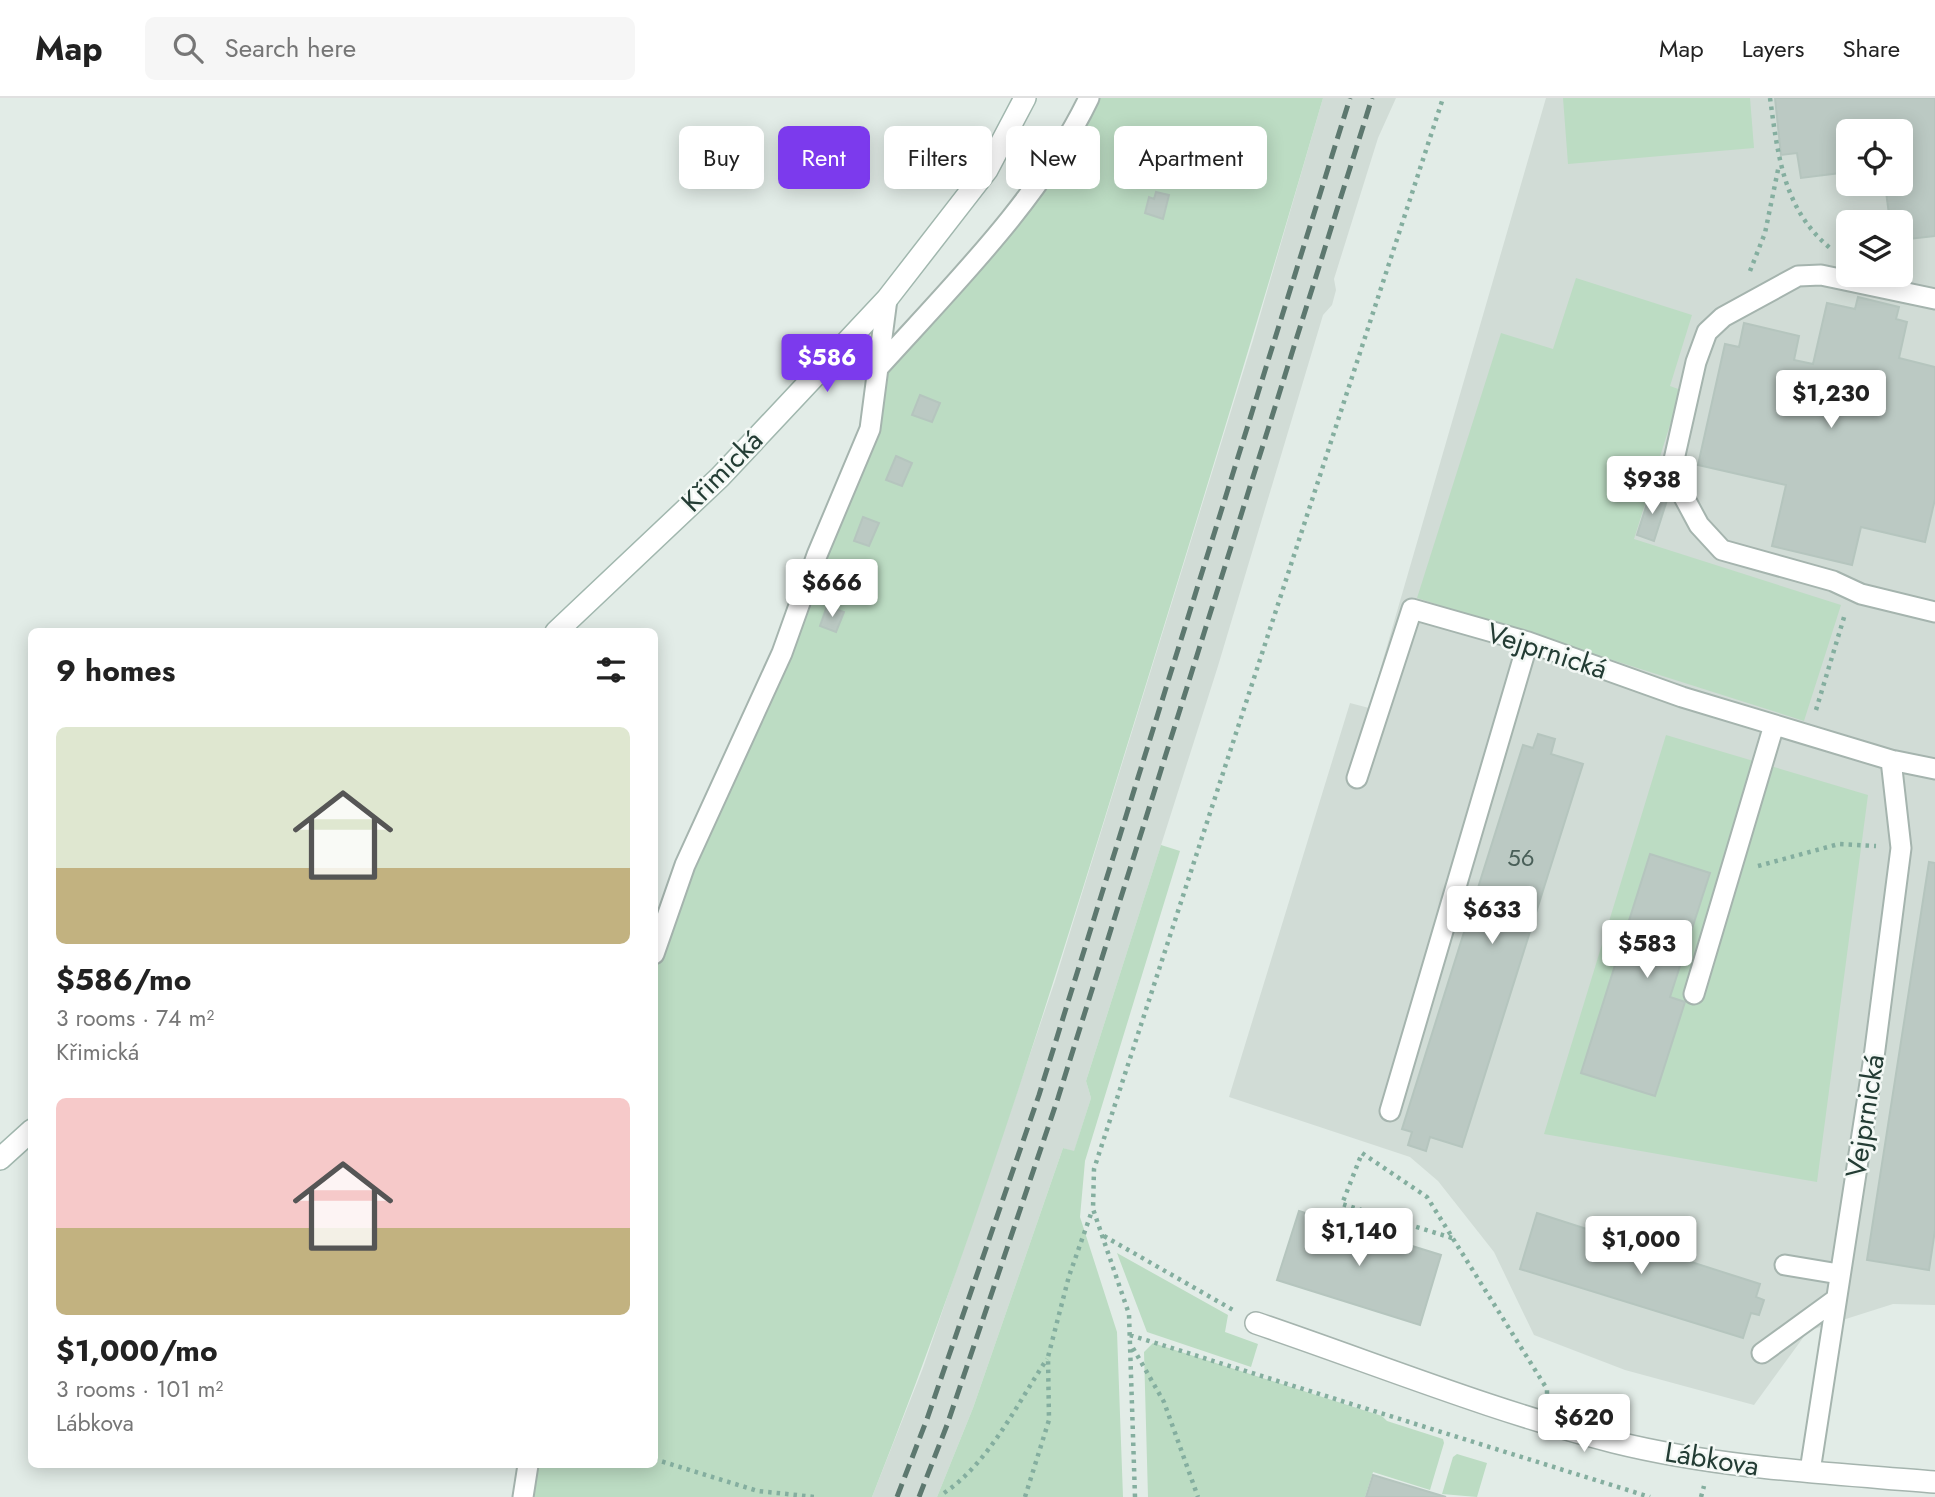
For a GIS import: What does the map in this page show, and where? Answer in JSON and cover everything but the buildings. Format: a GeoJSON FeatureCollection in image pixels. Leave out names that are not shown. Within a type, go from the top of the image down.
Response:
{"type":"FeatureCollection","features":[{"type":"Feature","properties":{"kind":"main road","name":"Křimická"},"geometry":{"type":"LineString","coordinates":[[560,628],[720,477],[887,299],[987,170],[1025,98]]}},
{"type":"Feature","properties":{"kind":"main road"},"geometry":{"type":"LineString","coordinates":[[0,1159],[28,1134]]}},
{"type":"Feature","properties":{"kind":"main road","name":"Lábkova"},"geometry":{"type":"LineString","coordinates":[[1256,1323],[1614,1442],[1695,1458],[1935,1482]]}},
{"type":"Feature","properties":{"kind":"lane"},"geometry":{"type":"LineString","coordinates":[[878,368],[981,254],[1070,137],[1089,98]]}},
{"type":"Feature","properties":{"kind":"lane"},"geometry":{"type":"LineString","coordinates":[[1935,299],[1821,275],[1798,276],[1723,317],[1707,332],[1696,362],[1671,473],[1699,525],[1722,550],[1935,612]]}},
{"type":"Feature","properties":{"kind":"lane"},"geometry":{"type":"LineString","coordinates":[[658,943],[685,865],[782,653],[817,555],[870,429],[887,299]]}},
{"type":"Feature","properties":{"kind":"lane","name":"Vejprnická"},"geometry":{"type":"LineString","coordinates":[[1357,778],[1412,610],[1528,642],[1682,697],[1774,725],[1891,760],[1935,769]]}},
{"type":"Feature","properties":{"kind":"lane"},"geometry":{"type":"LineString","coordinates":[[1390,1111],[1528,642]]}},
{"type":"Feature","properties":{"kind":"lane"},"geometry":{"type":"LineString","coordinates":[[1694,994],[1774,725]]}},
{"type":"Feature","properties":{"kind":"lane","name":"Vejprnická"},"geometry":{"type":"LineString","coordinates":[[1810,1471],[1874,1057],[1901,848],[1891,760]]}},
{"type":"Feature","properties":{"kind":"lane"},"geometry":{"type":"LineString","coordinates":[[1785,1265],[1839,1274]]}},
{"type":"Feature","properties":{"kind":"lane"},"geometry":{"type":"LineString","coordinates":[[1762,1353],[1835,1300]]}},
{"type":"Feature","properties":{"kind":"lane"},"geometry":{"type":"LineString","coordinates":[[523,1497],[528,1468]]}},
{"type":"Feature","properties":{"kind":"path"},"geometry":{"type":"LineString","coordinates":[[1025,1497],[1049,1420],[1048,1357],[1069,1276],[1093,1209],[1094,1169],[1443,98]]}},
{"type":"Feature","properties":{"kind":"path"},"geometry":{"type":"LineString","coordinates":[[1770,98],[1779,163],[1788,195],[1807,226],[1836,253]]}},
{"type":"Feature","properties":{"kind":"path"},"geometry":{"type":"LineString","coordinates":[[1723,317],[1746,281],[1765,233],[1779,163]]}},
{"type":"Feature","properties":{"kind":"path"},"geometry":{"type":"LineString","coordinates":[[1809,735],[1852,590]]}},
{"type":"Feature","properties":{"kind":"path"},"geometry":{"type":"LineString","coordinates":[[1732,873],[1839,844],[1901,848]]}},
{"type":"Feature","properties":{"kind":"path"},"geometry":{"type":"LineString","coordinates":[[1452,1238],[1342,1203],[1362,1153],[1427,1197],[1547,1389],[1544,1420]]}},
{"type":"Feature","properties":{"kind":"path"},"geometry":{"type":"LineString","coordinates":[[1093,1209],[1129,1314],[1135,1497]]}},
{"type":"Feature","properties":{"kind":"path"},"geometry":{"type":"LineString","coordinates":[[1103,1236],[1256,1323]]}},
{"type":"Feature","properties":{"kind":"path"},"geometry":{"type":"LineString","coordinates":[[1130,1335],[1650,1497]]}},
{"type":"Feature","properties":{"kind":"path"},"geometry":{"type":"LineString","coordinates":[[1130,1345],[1164,1402],[1198,1497]]}},
{"type":"Feature","properties":{"kind":"path"},"geometry":{"type":"LineString","coordinates":[[944,1493],[962,1481],[982,1456],[1048,1357]]}},
{"type":"Feature","properties":{"kind":"path"},"geometry":{"type":"LineString","coordinates":[[658,1460],[758,1491],[815,1497]]}},
{"type":"Feature","properties":{"kind":"shaded area"},"geometry":{"type":"Polygon","coordinates":[[[1323,98],[1396,98],[1378,138],[1334,279],[1336,290],[1332,305],[1323,315],[1218,666],[1086,1081],[1091,1098],[1074,1152],[1063,1148],[973,1408],[937,1497],[872,1497],[923,1368],[1055,981],[1253,340],[1323,98]]]}},
{"type":"Feature","properties":{"kind":"shaded area"},"geometry":{"type":"Polygon","coordinates":[[[1546,98],[1935,98],[1935,1305],[1893,1304],[1808,1331],[1754,1405],[1625,1370],[1534,1335],[1494,1252],[1438,1181],[1410,1157],[1229,1097],[1350,703],[1369,708],[1546,98]]]}},
{"type":"Feature","properties":{"kind":"green space"},"geometry":{"type":"Polygon","coordinates":[[[1089,98],[1323,98],[1201,505],[1037,1031],[975,1219],[872,1497],[523,1497],[528,1468],[658,1468],[658,947],[870,429],[878,368],[981,255],[1026,189],[1100,189],[1100,126],[1070,126],[1089,98]]]}},
{"type":"Feature","properties":{"kind":"green space"},"geometry":{"type":"Polygon","coordinates":[[[1563,98],[1750,98],[1754,148],[1568,164],[1563,98]]]}},
{"type":"Feature","properties":{"kind":"green space"},"geometry":{"type":"Polygon","coordinates":[[[1576,278],[1692,315],[1670,386],[1681,390],[1634,539],[1841,605],[1804,721],[1417,598],[1501,333],[1553,349],[1576,278]]]}},
{"type":"Feature","properties":{"kind":"green space"},"geometry":{"type":"Polygon","coordinates":[[[1666,735],[1868,795],[1817,1182],[1544,1134],[1666,735]]]}},
{"type":"Feature","properties":{"kind":"green space"},"geometry":{"type":"Polygon","coordinates":[[[1161,845],[1180,851],[1085,1161],[1080,1217],[1117,1332],[1123,1497],[937,1497],[973,1408],[1063,1148],[1074,1151],[1091,1098],[1086,1081],[1161,845]]]}},
{"type":"Feature","properties":{"kind":"green space"},"geometry":{"type":"Polygon","coordinates":[[[1117,1253],[1228,1315],[1225,1332],[1258,1344],[1251,1367],[1147,1332],[1117,1253]]]}},
{"type":"Feature","properties":{"kind":"green space"},"geometry":{"type":"Polygon","coordinates":[[[1153,1343],[1382,1416],[1387,1421],[1443,1439],[1430,1490],[1373,1472],[1365,1497],[1148,1497],[1144,1352],[1153,1343]]]}},
{"type":"Feature","properties":{"kind":"green space"},"geometry":{"type":"Polygon","coordinates":[[[1457,1454],[1487,1463],[1477,1497],[1442,1494],[1453,1457],[1457,1454]]]}},
{"type":"Feature","properties":{"kind":"railway"},"geometry":{"type":"LineString","coordinates":[[897,1497],[927,1419],[1039,1095],[1350,98]]}},
{"type":"Feature","properties":{"kind":"railway"},"geometry":{"type":"LineString","coordinates":[[919,1497],[947,1425],[1058,1098],[1372,98]]}}]}
